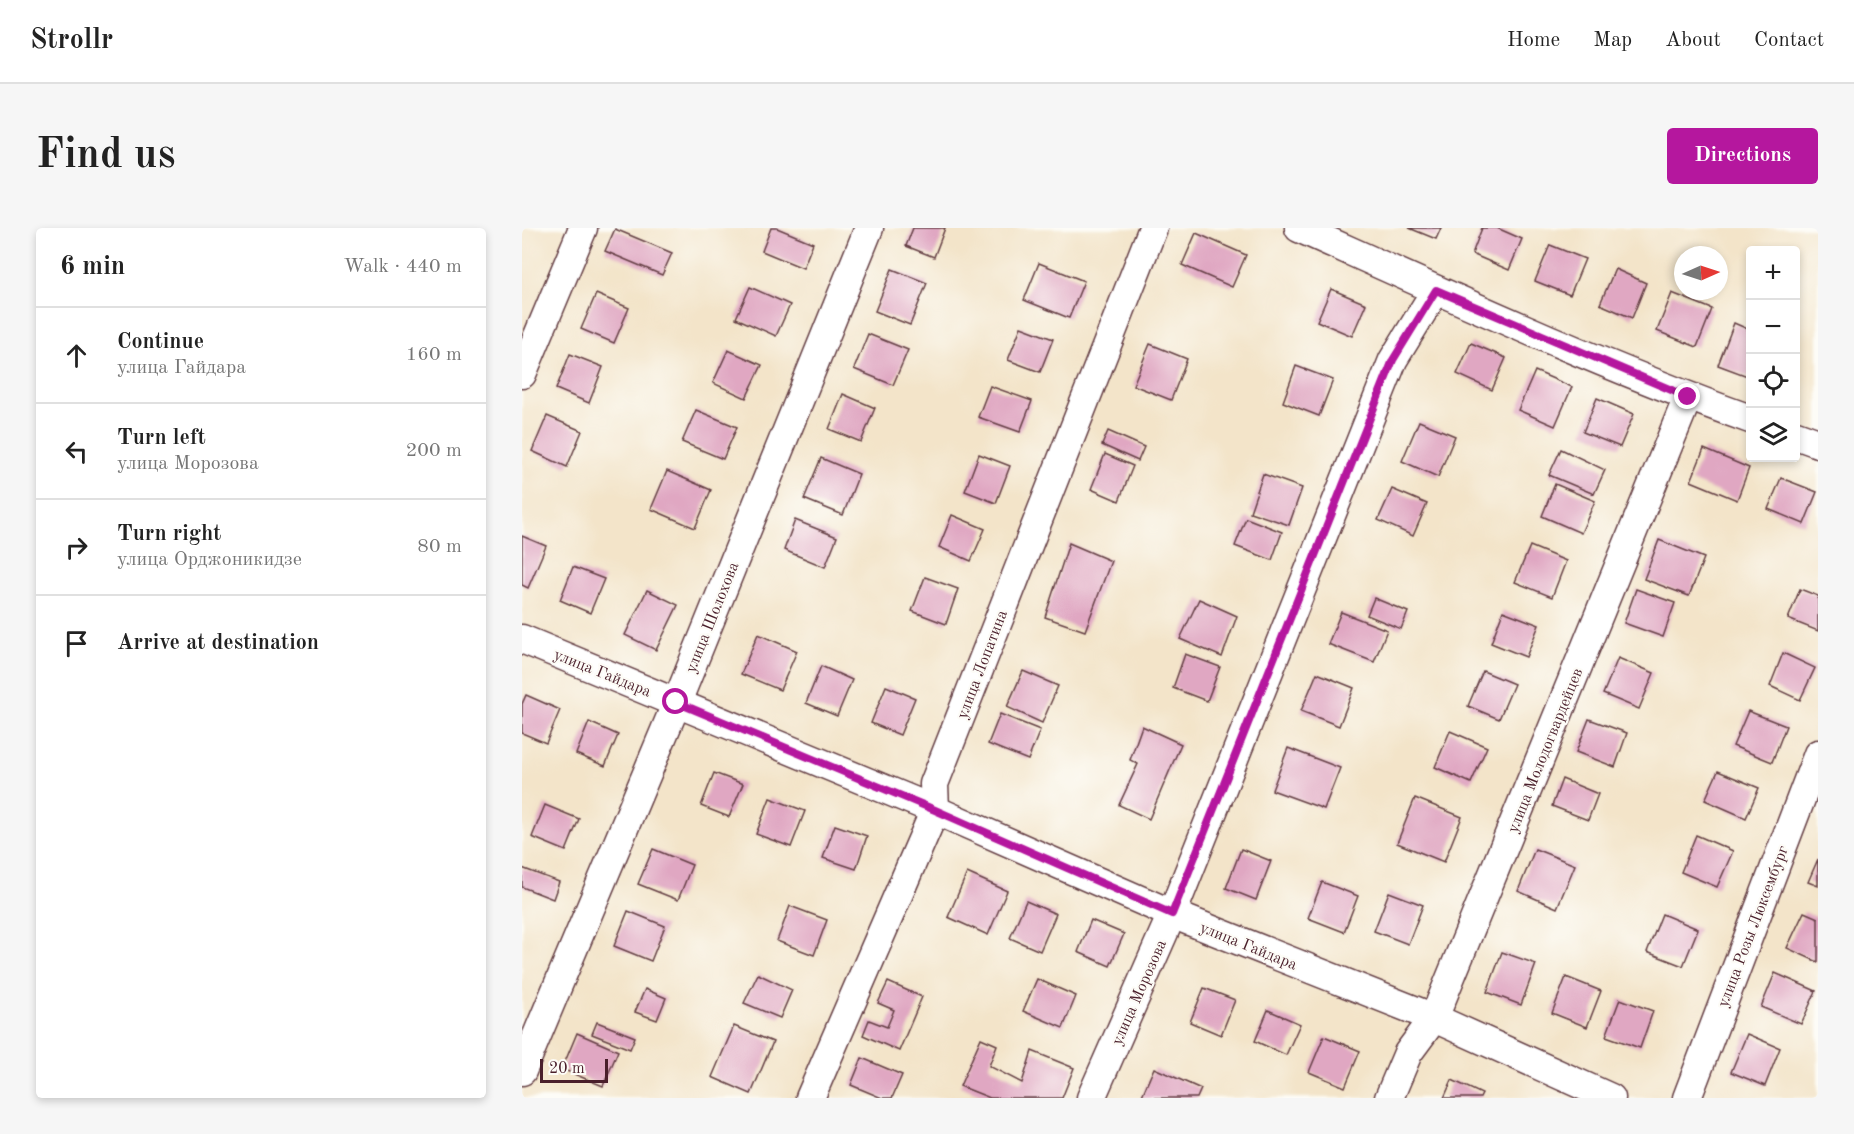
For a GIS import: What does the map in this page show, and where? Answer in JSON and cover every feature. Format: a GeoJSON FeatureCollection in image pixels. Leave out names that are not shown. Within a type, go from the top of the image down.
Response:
{"type":"FeatureCollection","features":[{"type":"Feature","properties":{"kind":"street"},"geometry":{"type":"LineString","coordinates":[[522,374],[583,228]]}},
{"type":"Feature","properties":{"kind":"street","name":"улица Шолохова"},"geometry":{"type":"LineString","coordinates":[[522,1071],[676,702],[869,228]]}},
{"type":"Feature","properties":{"kind":"street","name":"улица Лопатина"},"geometry":{"type":"LineString","coordinates":[[810,1098],[935,810],[934,784],[1153,228]]}},
{"type":"Feature","properties":{"kind":"street"},"geometry":{"type":"LineString","coordinates":[[1299,228],[1436,290],[1688,397],[1746,418]]}},
{"type":"Feature","properties":{"kind":"street","name":"улица Морозова"},"geometry":{"type":"LineString","coordinates":[[1090,1098],[1172,914],[1393,360],[1436,290]]}},
{"type":"Feature","properties":{"kind":"street","name":"улица Молодогвардейцев"},"geometry":{"type":"LineString","coordinates":[[1389,1098],[1408,1053],[1434,1018],[1688,397]]}},
{"type":"Feature","properties":{"kind":"street"},"geometry":{"type":"LineString","coordinates":[[1800,436],[1818,443]]}},
{"type":"Feature","properties":{"kind":"street","name":"улица Гайдара"},"geometry":{"type":"LineString","coordinates":[[522,639],[935,810],[1172,914],[1434,1018],[1611,1098]]}},
{"type":"Feature","properties":{"kind":"street","name":"улица Розы Люксембург"},"geometry":{"type":"LineString","coordinates":[[1687,1098],[1818,754]]}},
{"type":"Feature","properties":{"kind":"building"},"geometry":{"type":"Polygon","coordinates":[[[771,228],[777,228],[813,243],[803,268],[762,251],[771,228]]]}},
{"type":"Feature","properties":{"kind":"building"},"geometry":{"type":"Polygon","coordinates":[[[913,228],[945,228],[934,257],[906,246],[913,228]]]}},
{"type":"Feature","properties":{"kind":"building"},"geometry":{"type":"Polygon","coordinates":[[[1409,228],[1441,228],[1436,239],[1409,228]]]}},
{"type":"Feature","properties":{"kind":"building"},"geometry":{"type":"Polygon","coordinates":[[[1482,228],[1497,228],[1522,239],[1509,270],[1472,254],[1482,228]]]}},
{"type":"Feature","properties":{"kind":"building"},"geometry":{"type":"Polygon","coordinates":[[[615,229],[672,253],[662,275],[605,251],[615,229]]]}},
{"type":"Feature","properties":{"kind":"building"},"geometry":{"type":"Polygon","coordinates":[[[1196,233],[1246,255],[1232,287],[1182,265],[1196,233]]]}},
{"type":"Feature","properties":{"kind":"building"},"geometry":{"type":"Polygon","coordinates":[[[1550,245],[1585,259],[1570,295],[1535,281],[1550,245]]]}},
{"type":"Feature","properties":{"kind":"building"},"geometry":{"type":"Polygon","coordinates":[[[1039,263],[1084,281],[1069,318],[1024,300],[1039,263]]]}},
{"type":"Feature","properties":{"kind":"building"},"geometry":{"type":"Polygon","coordinates":[[[892,269],[927,283],[910,325],[875,311],[892,269]]]}},
{"type":"Feature","properties":{"kind":"building"},"geometry":{"type":"Polygon","coordinates":[[[1615,269],[1646,283],[1632,318],[1600,304],[1615,269]]]}},
{"type":"Feature","properties":{"kind":"building"},"geometry":{"type":"Polygon","coordinates":[[[750,287],[790,305],[776,336],[736,318],[750,287]]]}},
{"type":"Feature","properties":{"kind":"building"},"geometry":{"type":"Polygon","coordinates":[[[1331,289],[1366,304],[1352,336],[1317,321],[1331,289]]]}},
{"type":"Feature","properties":{"kind":"building"},"geometry":{"type":"Polygon","coordinates":[[[1672,293],[1674,300],[1690,300],[1712,309],[1697,347],[1657,331],[1672,293]]]}},
{"type":"Feature","properties":{"kind":"building"},"geometry":{"type":"Polygon","coordinates":[[[596,294],[629,308],[614,343],[581,329],[596,294]]]}},
{"type":"Feature","properties":{"kind":"building"},"geometry":{"type":"Polygon","coordinates":[[[1734,323],[1746,328],[1746,376],[1718,365],[1734,323]]]}},
{"type":"Feature","properties":{"kind":"building"},"geometry":{"type":"Polygon","coordinates":[[[1021,327],[1053,339],[1040,372],[1008,360],[1021,327]]]}},
{"type":"Feature","properties":{"kind":"building"},"geometry":{"type":"Polygon","coordinates":[[[868,334],[908,350],[893,385],[854,369],[868,334]]]}},
{"type":"Feature","properties":{"kind":"building"},"geometry":{"type":"Polygon","coordinates":[[[1471,343],[1506,358],[1492,390],[1457,374],[1471,343]]]}},
{"type":"Feature","properties":{"kind":"building"},"geometry":{"type":"Polygon","coordinates":[[[1150,344],[1187,359],[1171,400],[1133,385],[1150,344]]]}},
{"type":"Feature","properties":{"kind":"building"},"geometry":{"type":"Polygon","coordinates":[[[728,350],[762,365],[746,398],[713,383],[728,350]]]}},
{"type":"Feature","properties":{"kind":"building"},"geometry":{"type":"Polygon","coordinates":[[[570,354],[603,367],[589,403],[556,389],[570,354]]]}},
{"type":"Feature","properties":{"kind":"building"},"geometry":{"type":"Polygon","coordinates":[[[1296,366],[1333,380],[1319,416],[1283,402],[1296,366]]]}},
{"type":"Feature","properties":{"kind":"building"},"geometry":{"type":"Polygon","coordinates":[[[1535,371],[1572,387],[1555,426],[1518,410],[1535,371]]]}},
{"type":"Feature","properties":{"kind":"building"},"geometry":{"type":"Polygon","coordinates":[[[990,386],[1032,401],[1020,432],[978,417],[990,386]]]}},
{"type":"Feature","properties":{"kind":"building"},"geometry":{"type":"Polygon","coordinates":[[[843,394],[875,408],[861,442],[829,429],[843,394]]]}},
{"type":"Feature","properties":{"kind":"building"},"geometry":{"type":"Polygon","coordinates":[[[1597,398],[1634,414],[1620,447],[1583,432],[1597,398]]]}},
{"type":"Feature","properties":{"kind":"building"},"geometry":{"type":"Polygon","coordinates":[[[696,410],[737,427],[723,459],[682,442],[696,410]]]}},
{"type":"Feature","properties":{"kind":"building"},"geometry":{"type":"Polygon","coordinates":[[[547,416],[582,431],[567,467],[532,451],[547,416]]]}},
{"type":"Feature","properties":{"kind":"building"},"geometry":{"type":"Polygon","coordinates":[[[1419,421],[1455,436],[1438,477],[1402,461],[1419,421]]]}},
{"type":"Feature","properties":{"kind":"building"},"geometry":{"type":"Polygon","coordinates":[[[1108,431],[1144,447],[1138,461],[1102,445],[1108,431]]]}},
{"type":"Feature","properties":{"kind":"building"},"geometry":{"type":"Polygon","coordinates":[[[1561,449],[1605,470],[1594,494],[1549,475],[1561,449]]]}},
{"type":"Feature","properties":{"kind":"building"},"geometry":{"type":"Polygon","coordinates":[[[1704,449],[1749,468],[1737,500],[1691,481],[1704,449]]]}},
{"type":"Feature","properties":{"kind":"building"},"geometry":{"type":"Polygon","coordinates":[[[979,454],[1010,466],[996,503],[965,491],[979,454]]]}},
{"type":"Feature","properties":{"kind":"building"},"geometry":{"type":"Polygon","coordinates":[[[1105,454],[1133,466],[1119,501],[1091,489],[1105,454]]]}},
{"type":"Feature","properties":{"kind":"building"},"geometry":{"type":"Polygon","coordinates":[[[821,458],[859,474],[843,515],[804,499],[821,458]]]}},
{"type":"Feature","properties":{"kind":"building"},"geometry":{"type":"Polygon","coordinates":[[[667,471],[711,490],[695,528],[651,509],[667,471]]]}},
{"type":"Feature","properties":{"kind":"building"},"geometry":{"type":"Polygon","coordinates":[[[1263,474],[1302,488],[1289,525],[1250,512],[1263,474]]]}},
{"type":"Feature","properties":{"kind":"building"},"geometry":{"type":"Polygon","coordinates":[[[1781,478],[1817,492],[1804,524],[1768,509],[1781,478]]]}},
{"type":"Feature","properties":{"kind":"building"},"geometry":{"type":"Polygon","coordinates":[[[1555,484],[1595,501],[1581,533],[1542,516],[1555,484]]]}},
{"type":"Feature","properties":{"kind":"building"},"geometry":{"type":"Polygon","coordinates":[[[1392,489],[1427,504],[1413,536],[1378,520],[1392,489]]]}},
{"type":"Feature","properties":{"kind":"building"},"geometry":{"type":"Polygon","coordinates":[[[952,515],[985,529],[971,561],[939,547],[952,515]]]}},
{"type":"Feature","properties":{"kind":"building"},"geometry":{"type":"Polygon","coordinates":[[[1246,518],[1282,532],[1272,560],[1235,546],[1246,518]]]}},
{"type":"Feature","properties":{"kind":"building"},"geometry":{"type":"Polygon","coordinates":[[[795,520],[837,537],[825,567],[784,550],[795,520]]]}},
{"type":"Feature","properties":{"kind":"building"},"geometry":{"type":"Polygon","coordinates":[[[522,536],[546,546],[528,588],[522,585],[522,536]]]}},
{"type":"Feature","properties":{"kind":"building"},"geometry":{"type":"Polygon","coordinates":[[[1659,540],[1704,558],[1689,596],[1644,579],[1659,540]]]}},
{"type":"Feature","properties":{"kind":"building"},"geometry":{"type":"Polygon","coordinates":[[[1069,543],[1111,561],[1085,631],[1045,617],[1069,543]]]}},
{"type":"Feature","properties":{"kind":"building"},"geometry":{"type":"Polygon","coordinates":[[[1530,546],[1566,561],[1552,597],[1515,582],[1530,546]]]}},
{"type":"Feature","properties":{"kind":"building"},"geometry":{"type":"Polygon","coordinates":[[[573,567],[604,579],[590,613],[560,600],[573,567]]]}},
{"type":"Feature","properties":{"kind":"building"},"geometry":{"type":"Polygon","coordinates":[[[925,577],[958,589],[946,624],[912,611],[925,577]]]}},
{"type":"Feature","properties":{"kind":"building"},"geometry":{"type":"Polygon","coordinates":[[[1636,589],[1675,603],[1663,637],[1624,623],[1636,589]]]}},
{"type":"Feature","properties":{"kind":"building"},"geometry":{"type":"Polygon","coordinates":[[[1800,589],[1818,596],[1818,631],[1788,619],[1800,589]]]}},
{"type":"Feature","properties":{"kind":"building"},"geometry":{"type":"Polygon","coordinates":[[[647,590],[678,605],[656,650],[625,635],[647,590]]]}},
{"type":"Feature","properties":{"kind":"building"},"geometry":{"type":"Polygon","coordinates":[[[1374,598],[1408,612],[1401,629],[1367,615],[1374,598]]]}},
{"type":"Feature","properties":{"kind":"building"},"geometry":{"type":"Polygon","coordinates":[[[1199,599],[1237,616],[1222,657],[1180,639],[1199,599]]]}},
{"type":"Feature","properties":{"kind":"building"},"geometry":{"type":"Polygon","coordinates":[[[1503,611],[1539,625],[1526,657],[1491,643],[1503,611]]]}},
{"type":"Feature","properties":{"kind":"building"},"geometry":{"type":"Polygon","coordinates":[[[1341,612],[1387,630],[1374,662],[1328,644],[1341,612]]]}},
{"type":"Feature","properties":{"kind":"building"},"geometry":{"type":"Polygon","coordinates":[[[758,634],[797,651],[780,690],[741,674],[758,634]]]}},
{"type":"Feature","properties":{"kind":"building"},"geometry":{"type":"Polygon","coordinates":[[[1783,653],[1815,668],[1800,700],[1770,686],[1783,653]]]}},
{"type":"Feature","properties":{"kind":"building"},"geometry":{"type":"Polygon","coordinates":[[[1185,654],[1220,667],[1207,701],[1173,688],[1185,654]]]}},
{"type":"Feature","properties":{"kind":"building"},"geometry":{"type":"Polygon","coordinates":[[[1618,658],[1654,673],[1639,709],[1603,694],[1618,658]]]}},
{"type":"Feature","properties":{"kind":"building"},"geometry":{"type":"Polygon","coordinates":[[[821,666],[852,680],[837,716],[806,703],[821,666]]]}},
{"type":"Feature","properties":{"kind":"building"},"geometry":{"type":"Polygon","coordinates":[[[1023,671],[1058,686],[1042,723],[1007,707],[1023,671]]]}},
{"type":"Feature","properties":{"kind":"building"},"geometry":{"type":"Polygon","coordinates":[[[1483,671],[1514,684],[1499,719],[1468,706],[1483,671]]]}},
{"type":"Feature","properties":{"kind":"building"},"geometry":{"type":"Polygon","coordinates":[[[1317,673],[1354,688],[1339,726],[1301,711],[1317,673]]]}},
{"type":"Feature","properties":{"kind":"building"},"geometry":{"type":"Polygon","coordinates":[[[886,686],[915,698],[900,735],[871,723],[886,686]]]}},
{"type":"Feature","properties":{"kind":"building"},"geometry":{"type":"Polygon","coordinates":[[[526,695],[560,710],[546,743],[522,733],[522,704],[526,695]]]}},
{"type":"Feature","properties":{"kind":"building"},"geometry":{"type":"Polygon","coordinates":[[[1748,711],[1786,726],[1772,762],[1733,746],[1748,711]]]}},
{"type":"Feature","properties":{"kind":"building"},"geometry":{"type":"Polygon","coordinates":[[[1000,714],[1040,730],[1028,760],[988,744],[1000,714]]]}},
{"type":"Feature","properties":{"kind":"building"},"geometry":{"type":"Polygon","coordinates":[[[1589,719],[1627,733],[1615,767],[1576,752],[1589,719]]]}},
{"type":"Feature","properties":{"kind":"building"},"geometry":{"type":"Polygon","coordinates":[[[589,722],[618,735],[605,766],[576,754],[589,722]]]}},
{"type":"Feature","properties":{"kind":"building"},"geometry":{"type":"Polygon","coordinates":[[[1142,726],[1181,744],[1149,819],[1119,805],[1138,764],[1130,760],[1142,726]]]}},
{"type":"Feature","properties":{"kind":"building"},"geometry":{"type":"Polygon","coordinates":[[[1450,731],[1487,747],[1471,783],[1435,767],[1450,731]]]}},
{"type":"Feature","properties":{"kind":"building"},"geometry":{"type":"Polygon","coordinates":[[[1288,748],[1340,768],[1324,809],[1272,790],[1288,748]]]}},
{"type":"Feature","properties":{"kind":"building"},"geometry":{"type":"Polygon","coordinates":[[[1718,771],[1759,788],[1746,818],[1705,800],[1718,771]]]}},
{"type":"Feature","properties":{"kind":"building"},"geometry":{"type":"Polygon","coordinates":[[[714,773],[743,784],[729,817],[701,806],[714,773]]]}},
{"type":"Feature","properties":{"kind":"building"},"geometry":{"type":"Polygon","coordinates":[[[1562,779],[1598,794],[1588,820],[1552,806],[1562,779]]]}},
{"type":"Feature","properties":{"kind":"building"},"geometry":{"type":"Polygon","coordinates":[[[770,798],[805,811],[791,847],[756,834],[770,798]]]}},
{"type":"Feature","properties":{"kind":"building"},"geometry":{"type":"Polygon","coordinates":[[[1415,798],[1462,817],[1444,862],[1397,843],[1415,798]]]}},
{"type":"Feature","properties":{"kind":"building"},"geometry":{"type":"Polygon","coordinates":[[[545,805],[579,819],[566,851],[532,837],[545,805]]]}},
{"type":"Feature","properties":{"kind":"building"},"geometry":{"type":"Polygon","coordinates":[[[835,825],[867,836],[856,869],[823,858],[835,825]]]}},
{"type":"Feature","properties":{"kind":"building"},"geometry":{"type":"Polygon","coordinates":[[[1696,835],[1733,851],[1717,887],[1681,872],[1696,835]]]}},
{"type":"Feature","properties":{"kind":"building"},"geometry":{"type":"Polygon","coordinates":[[[653,849],[692,865],[678,900],[638,884],[653,849]]]}},
{"type":"Feature","properties":{"kind":"building"},"geometry":{"type":"Polygon","coordinates":[[[1241,849],[1271,861],[1256,900],[1226,888],[1241,849]]]}},
{"type":"Feature","properties":{"kind":"building"},"geometry":{"type":"Polygon","coordinates":[[[1535,849],[1575,865],[1557,908],[1518,891],[1535,849]]]}},
{"type":"Feature","properties":{"kind":"building"},"geometry":{"type":"Polygon","coordinates":[[[1818,859],[1818,886],[1808,882],[1818,859]]]}},
{"type":"Feature","properties":{"kind":"building"},"geometry":{"type":"Polygon","coordinates":[[[522,868],[559,882],[553,899],[522,887],[522,868]]]}},
{"type":"Feature","properties":{"kind":"building"},"geometry":{"type":"Polygon","coordinates":[[[967,873],[1007,891],[988,935],[948,917],[967,873]]]}},
{"type":"Feature","properties":{"kind":"building"},"geometry":{"type":"Polygon","coordinates":[[[1322,882],[1358,896],[1344,932],[1308,918],[1322,882]]]}},
{"type":"Feature","properties":{"kind":"building"},"geometry":{"type":"Polygon","coordinates":[[[1389,892],[1423,905],[1408,944],[1374,931],[1389,892]]]}},
{"type":"Feature","properties":{"kind":"building"},"geometry":{"type":"Polygon","coordinates":[[[1026,901],[1056,914],[1040,951],[1010,938],[1026,901]]]}},
{"type":"Feature","properties":{"kind":"building"},"geometry":{"type":"Polygon","coordinates":[[[790,906],[827,920],[814,955],[777,941],[790,906]]]}},
{"type":"Feature","properties":{"kind":"building"},"geometry":{"type":"Polygon","coordinates":[[[628,911],[665,926],[651,961],[614,946],[628,911]]]}},
{"type":"Feature","properties":{"kind":"building"},"geometry":{"type":"Polygon","coordinates":[[[1804,912],[1818,918],[1818,962],[1787,948],[1804,912]]]}},
{"type":"Feature","properties":{"kind":"building"},"geometry":{"type":"Polygon","coordinates":[[[1662,914],[1698,929],[1683,966],[1647,952],[1662,914]]]}},
{"type":"Feature","properties":{"kind":"building"},"geometry":{"type":"Polygon","coordinates":[[[1091,920],[1124,934],[1110,966],[1078,952],[1091,920]]]}},
{"type":"Feature","properties":{"kind":"building"},"geometry":{"type":"Polygon","coordinates":[[[1502,952],[1536,964],[1521,1005],[1487,992],[1502,952]]]}},
{"type":"Feature","properties":{"kind":"building"},"geometry":{"type":"Polygon","coordinates":[[[1775,973],[1816,991],[1801,1024],[1761,1007],[1775,973]]]}},
{"type":"Feature","properties":{"kind":"building"},"geometry":{"type":"Polygon","coordinates":[[[758,974],[792,990],[780,1018],[744,1003],[758,974]]]}},
{"type":"Feature","properties":{"kind":"building"},"geometry":{"type":"Polygon","coordinates":[[[1566,977],[1601,991],[1587,1027],[1552,1013],[1566,977]]]}},
{"type":"Feature","properties":{"kind":"building"},"geometry":{"type":"Polygon","coordinates":[[[1037,979],[1076,996],[1063,1028],[1023,1011],[1037,979]]]}},
{"type":"Feature","properties":{"kind":"building"},"geometry":{"type":"Polygon","coordinates":[[[888,982],[922,997],[899,1051],[863,1035],[869,1020],[887,1027],[894,1010],[878,1003],[888,982]]]}},
{"type":"Feature","properties":{"kind":"building"},"geometry":{"type":"Polygon","coordinates":[[[1204,988],[1235,1000],[1221,1035],[1190,1022],[1204,988]]]}},
{"type":"Feature","properties":{"kind":"building"},"geometry":{"type":"Polygon","coordinates":[[[645,989],[666,998],[657,1020],[635,1012],[645,989]]]}},
{"type":"Feature","properties":{"kind":"building"},"geometry":{"type":"Polygon","coordinates":[[[1620,999],[1653,1011],[1640,1048],[1606,1036],[1620,999]]]}},
{"type":"Feature","properties":{"kind":"building"},"geometry":{"type":"Polygon","coordinates":[[[1268,1010],[1300,1024],[1286,1055],[1255,1041],[1268,1010]]]}},
{"type":"Feature","properties":{"kind":"building"},"geometry":{"type":"Polygon","coordinates":[[[597,1022],[635,1037],[630,1049],[592,1034],[597,1022]]]}},
{"type":"Feature","properties":{"kind":"building"},"geometry":{"type":"Polygon","coordinates":[[[734,1026],[773,1042],[751,1094],[712,1077],[734,1026]]]}},
{"type":"Feature","properties":{"kind":"building"},"geometry":{"type":"Polygon","coordinates":[[[577,1033],[618,1051],[603,1086],[562,1069],[577,1033]]]}},
{"type":"Feature","properties":{"kind":"building"},"geometry":{"type":"Polygon","coordinates":[[[1747,1034],[1780,1048],[1765,1086],[1731,1072],[1747,1034]]]}},
{"type":"Feature","properties":{"kind":"building"},"geometry":{"type":"Polygon","coordinates":[[[1324,1036],[1360,1051],[1345,1087],[1309,1072],[1324,1036]]]}},
{"type":"Feature","properties":{"kind":"building"},"geometry":{"type":"Polygon","coordinates":[[[981,1038],[997,1045],[989,1066],[1022,1083],[1032,1051],[1074,1068],[1062,1098],[990,1098],[960,1086],[981,1038]]]}},
{"type":"Feature","properties":{"kind":"building"},"geometry":{"type":"Polygon","coordinates":[[[862,1058],[902,1075],[892,1098],[882,1098],[851,1085],[862,1058]]]}},
{"type":"Feature","properties":{"kind":"building"},"geometry":{"type":"Polygon","coordinates":[[[1154,1068],[1201,1089],[1197,1098],[1141,1098],[1154,1068]]]}},
{"type":"Feature","properties":{"kind":"building"},"geometry":{"type":"Polygon","coordinates":[[[1452,1080],[1482,1094],[1480,1098],[1444,1098],[1452,1080]]]}},
{"type":"Feature","properties":{"kind":"route"},"geometry":{"type":"LineString","coordinates":[[676,702],[935,810],[1172,914],[1393,360],[1436,290],[1688,397]]}}]}
